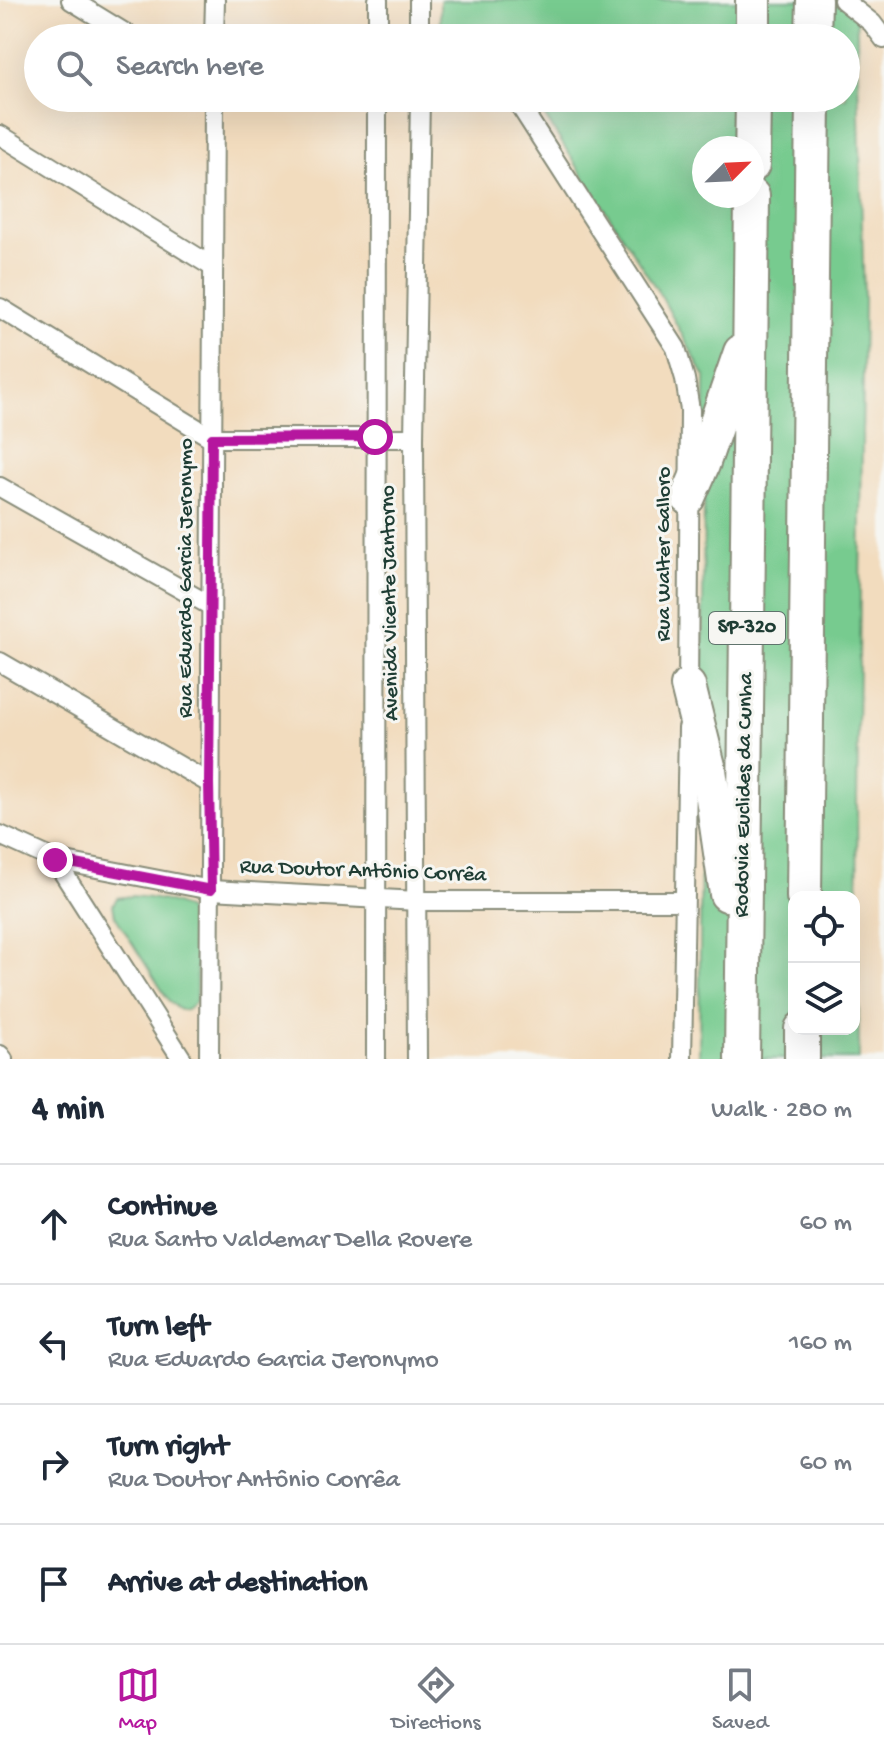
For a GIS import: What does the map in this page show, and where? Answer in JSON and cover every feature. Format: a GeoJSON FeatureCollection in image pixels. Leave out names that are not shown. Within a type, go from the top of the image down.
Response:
{"type":"FeatureCollection","features":[{"type":"Feature","properties":{"kind":"highway"},"geometry":{"type":"LineString","coordinates":[[753,0],[753,24]]}},
{"type":"Feature","properties":{"kind":"highway"},"geometry":{"type":"LineString","coordinates":[[813,24],[814,0]]}},
{"type":"Feature","properties":{"kind":"highway"},"geometry":{"type":"LineString","coordinates":[[752,136],[753,112]]}},
{"type":"Feature","properties":{"kind":"highway","name":"SP-320"},"geometry":{"type":"LineString","coordinates":[[804,891],[813,112]]}},
{"type":"Feature","properties":{"kind":"highway","name":"Rodovia Euclides da Cunha"},"geometry":{"type":"LineString","coordinates":[[742,1059],[752,208]]}},
{"type":"Feature","properties":{"kind":"highway"},"geometry":{"type":"LineString","coordinates":[[688,497],[751,325]]}},
{"type":"Feature","properties":{"kind":"highway"},"geometry":{"type":"LineString","coordinates":[[688,686],[709,770],[742,992]]}},
{"type":"Feature","properties":{"kind":"highway"},"geometry":{"type":"LineString","coordinates":[[802,1035],[802,1059]]}},
{"type":"Feature","properties":{"kind":"street"},"geometry":{"type":"LineString","coordinates":[[71,0],[110,24]]}},
{"type":"Feature","properties":{"kind":"street"},"geometry":{"type":"LineString","coordinates":[[214,24],[215,0]]}},
{"type":"Feature","properties":{"kind":"street"},"geometry":{"type":"LineString","coordinates":[[378,0],[378,24]]}},
{"type":"Feature","properties":{"kind":"street"},"geometry":{"type":"LineString","coordinates":[[419,0],[419,24]]}},
{"type":"Feature","properties":{"kind":"street"},"geometry":{"type":"LineString","coordinates":[[843,0],[872,23],[884,39]]}},
{"type":"Feature","properties":{"kind":"street","name":"Rua Eduardo Garcia Jeronymo"},"geometry":{"type":"LineString","coordinates":[[209,1059],[214,112]]}},
{"type":"Feature","properties":{"kind":"street","name":"Avenida Vicente Jantorno"},"geometry":{"type":"LineString","coordinates":[[376,1059],[377,112]]}},
{"type":"Feature","properties":{"kind":"street","name":"Avenida Vicente Jantorno"},"geometry":{"type":"LineString","coordinates":[[417,1059],[414,438],[420,112]]}},
{"type":"Feature","properties":{"kind":"street","name":"Rua Walter Galloro"},"geometry":{"type":"LineString","coordinates":[[524,112],[676,348],[685,379],[690,410],[682,1059]]}},
{"type":"Feature","properties":{"kind":"street"},"geometry":{"type":"LineString","coordinates":[[0,135],[213,267]]}},
{"type":"Feature","properties":{"kind":"street"},"geometry":{"type":"LineString","coordinates":[[0,308],[212,438],[414,438]]}},
{"type":"Feature","properties":{"kind":"street"},"geometry":{"type":"LineString","coordinates":[[0,487],[211,606]]}},
{"type":"Feature","properties":{"kind":"street"},"geometry":{"type":"LineString","coordinates":[[0,662],[209,783]]}},
{"type":"Feature","properties":{"kind":"street","name":"Rua Doutor Antônio Corrêa"},"geometry":{"type":"LineString","coordinates":[[0,835],[55,860],[211,890],[418,901],[684,901]]}},
{"type":"Feature","properties":{"kind":"street"},"geometry":{"type":"LineString","coordinates":[[55,860],[182,1059]]}},
{"type":"Feature","properties":{"kind":"green space"},"geometry":{"type":"Polygon","coordinates":[[[440,0],[856,0],[857,24],[440,24],[440,0]]]}},
{"type":"Feature","properties":{"kind":"green space"},"geometry":{"type":"Polygon","coordinates":[[[542,112],[859,112],[864,301],[858,891],[788,891],[788,1035],[859,1035],[859,1059],[699,1059],[705,377],[661,296],[542,112]]]}},
{"type":"Feature","properties":{"kind":"green space"},"geometry":{"type":"Polygon","coordinates":[[[132,896],[171,903],[185,909],[192,917],[197,932],[196,1002],[187,1010],[180,1010],[169,1001],[115,916],[113,905],[117,898],[132,896]]]}},
{"type":"Feature","properties":{"kind":"route"},"geometry":{"type":"LineString","coordinates":[[55,860],[211,890],[212,438],[375,437]]}}]}
